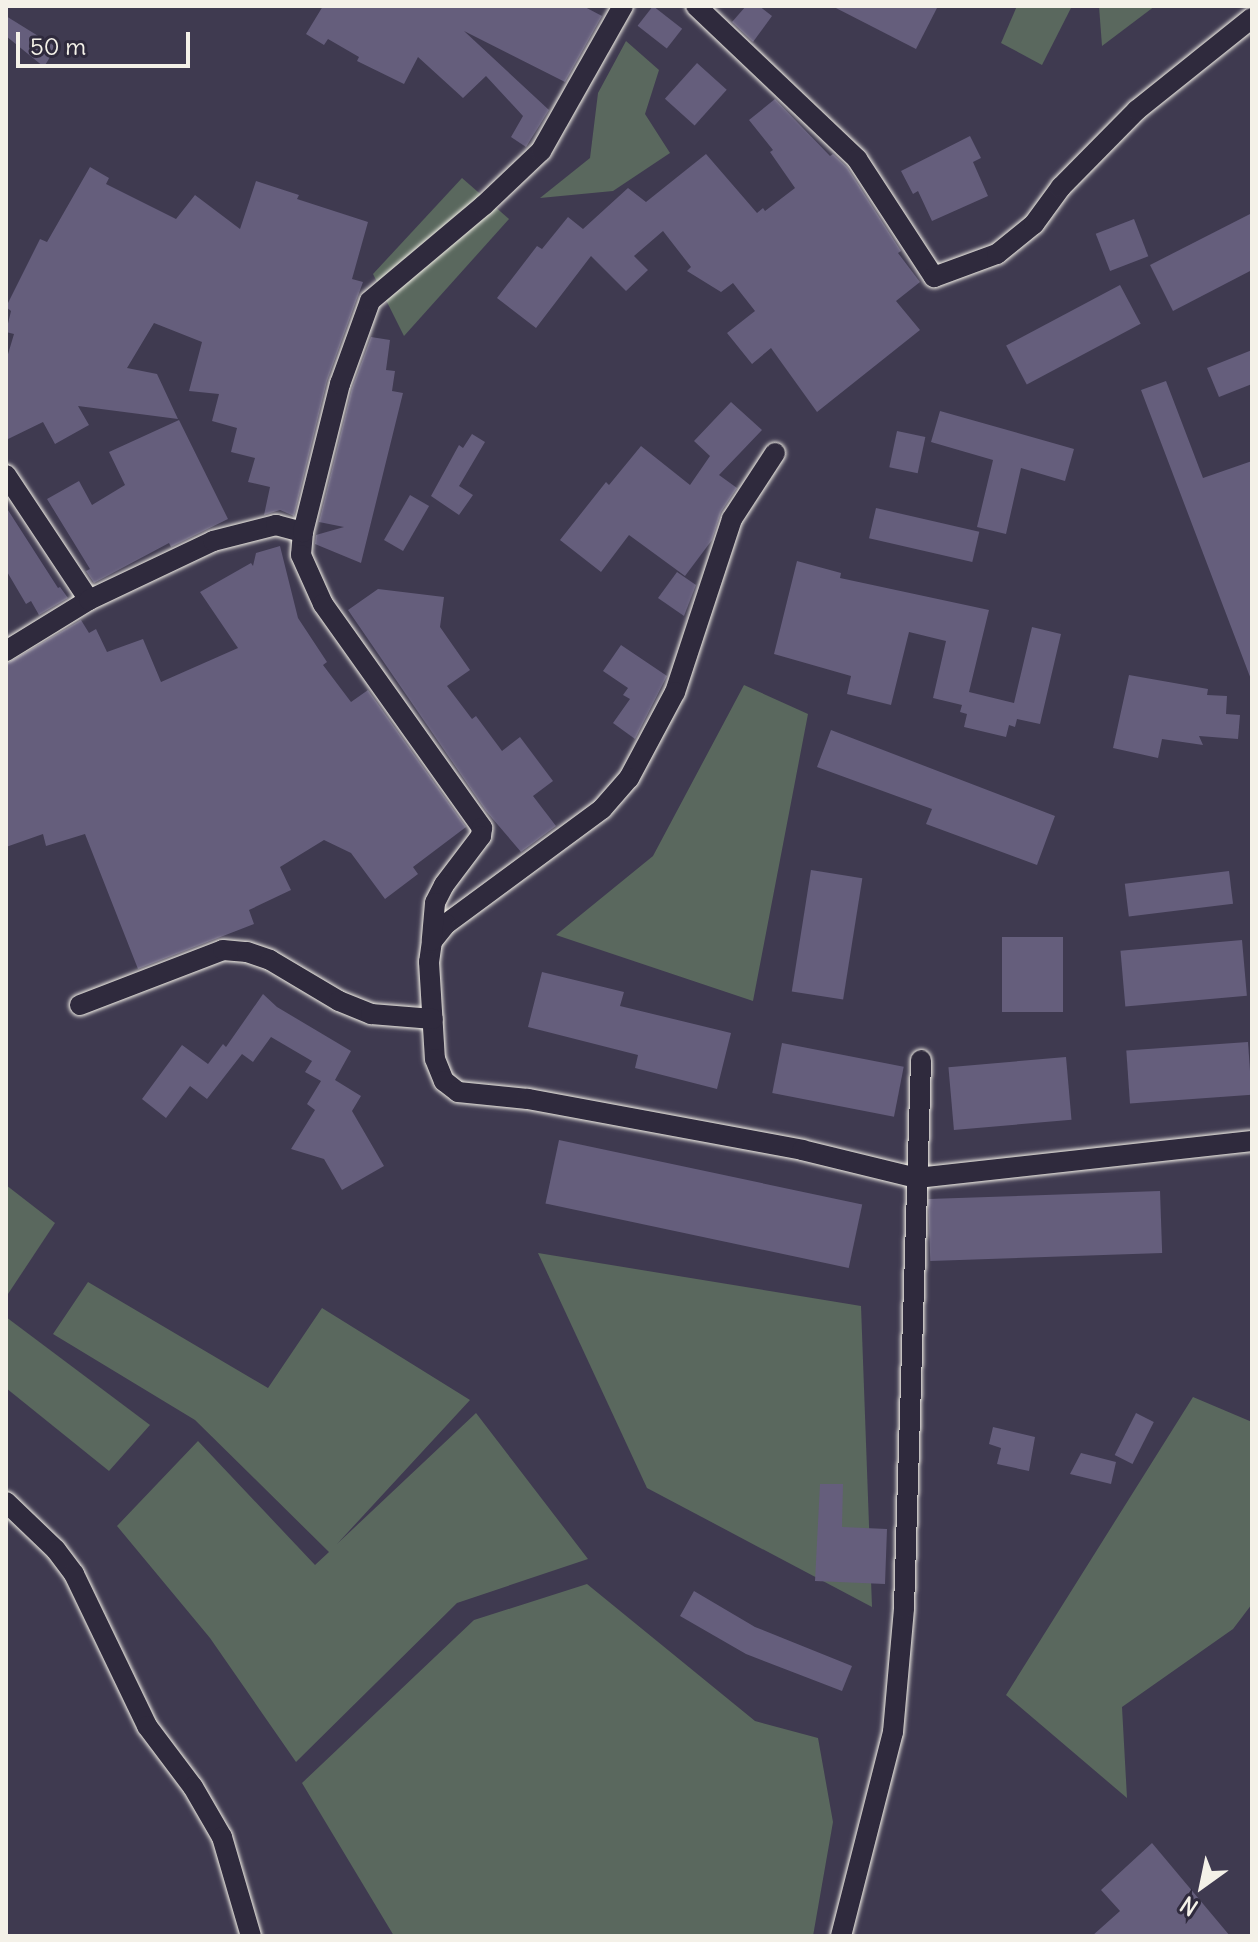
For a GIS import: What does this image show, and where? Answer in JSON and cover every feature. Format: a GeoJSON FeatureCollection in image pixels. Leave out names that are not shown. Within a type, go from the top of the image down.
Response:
{"type":"FeatureCollection","features":[{"type":"Feature","properties":{"kind":"street"},"geometry":{"type":"LineString","coordinates":[[623,6],[541,151],[484,205],[370,301],[340,384],[303,532],[301,555],[323,604],[482,828],[481,836],[444,885],[435,903],[429,962],[435,1059],[444,1081],[458,1092],[528,1099],[802,1150],[917,1178],[1252,1141]]}},
{"type":"Feature","properties":{"kind":"street"},"geometry":{"type":"LineString","coordinates":[[696,6],[857,159],[934,277],[997,254],[1034,224],[1061,187],[1137,110],[1252,18]]}},
{"type":"Feature","properties":{"kind":"street"},"geometry":{"type":"LineString","coordinates":[[432,941],[446,924],[602,809],[629,778],[675,692],[732,519],[775,453]]}},
{"type":"Feature","properties":{"kind":"street"},"geometry":{"type":"LineString","coordinates":[[6,475],[89,600]]}},
{"type":"Feature","properties":{"kind":"street"},"geometry":{"type":"LineString","coordinates":[[6,651],[89,600],[213,541],[276,525],[303,532]]}},
{"type":"Feature","properties":{"kind":"street"},"geometry":{"type":"LineString","coordinates":[[80,1005],[223,950],[247,952],[270,960],[339,1001],[371,1014],[433,1019]]}},
{"type":"Feature","properties":{"kind":"street"},"geometry":{"type":"LineString","coordinates":[[841,1936],[893,1732],[904,1608],[921,1060]]}},
{"type":"Feature","properties":{"kind":"street"},"geometry":{"type":"LineString","coordinates":[[6,1502],[56,1550],[74,1574],[147,1726],[193,1787],[222,1837],[251,1936]]}},
{"type":"Feature","properties":{"kind":"green space"},"geometry":{"type":"Polygon","coordinates":[[[1017,6],[1072,6],[1042,65],[1001,43],[1017,6]]]}},
{"type":"Feature","properties":{"kind":"green space"},"geometry":{"type":"Polygon","coordinates":[[[1099,6],[1155,6],[1102,46],[1099,6]]]}},
{"type":"Feature","properties":{"kind":"green space"},"geometry":{"type":"Polygon","coordinates":[[[626,41],[659,70],[645,114],[670,153],[613,191],[540,198],[590,158],[598,93],[626,41]]]}},
{"type":"Feature","properties":{"kind":"green space"},"geometry":{"type":"Polygon","coordinates":[[[462,178],[509,219],[404,336],[373,274],[462,178]]]}},
{"type":"Feature","properties":{"kind":"green space"},"geometry":{"type":"Polygon","coordinates":[[[744,685],[808,714],[753,1001],[556,935],[653,856],[744,685]]]}},
{"type":"Feature","properties":{"kind":"green space"},"geometry":{"type":"Polygon","coordinates":[[[6,1185],[55,1223],[6,1297],[6,1185]]]}},
{"type":"Feature","properties":{"kind":"green space"},"geometry":{"type":"Polygon","coordinates":[[[538,1253],[861,1306],[872,1607],[647,1488],[538,1253]]]}},
{"type":"Feature","properties":{"kind":"green space"},"geometry":{"type":"Polygon","coordinates":[[[88,1282],[268,1388],[322,1308],[470,1400],[337,1544],[476,1413],[588,1559],[457,1603],[296,1762],[210,1638],[117,1526],[198,1441],[315,1565],[329,1552],[195,1420],[53,1334],[88,1282]]]}},
{"type":"Feature","properties":{"kind":"green space"},"geometry":{"type":"Polygon","coordinates":[[[6,1317],[150,1425],[109,1471],[6,1388],[6,1317]]]}},
{"type":"Feature","properties":{"kind":"green space"},"geometry":{"type":"Polygon","coordinates":[[[1193,1397],[1252,1422],[1252,1604],[1233,1629],[1122,1707],[1127,1798],[1006,1695],[1193,1397]]]}},
{"type":"Feature","properties":{"kind":"green space"},"geometry":{"type":"Polygon","coordinates":[[[587,1584],[755,1721],[818,1738],[833,1822],[813,1936],[394,1936],[302,1783],[474,1620],[587,1584]]]}},
{"type":"Feature","properties":{"kind":"building"},"geometry":{"type":"Polygon","coordinates":[[[323,6],[583,6],[602,16],[565,82],[464,31],[549,110],[526,147],[511,137],[523,116],[486,76],[463,98],[418,57],[404,84],[357,61],[359,57],[328,39],[324,45],[306,34],[323,6]]]}},
{"type":"Feature","properties":{"kind":"building"},"geometry":{"type":"Polygon","coordinates":[[[653,6],[682,29],[667,48],[638,26],[653,6]]]}},
{"type":"Feature","properties":{"kind":"building"},"geometry":{"type":"Polygon","coordinates":[[[746,6],[759,6],[772,16],[753,42],[732,22],[746,6]]]}},
{"type":"Feature","properties":{"kind":"building"},"geometry":{"type":"Polygon","coordinates":[[[832,6],[938,6],[916,49],[832,6]]]}},
{"type":"Feature","properties":{"kind":"building"},"geometry":{"type":"Polygon","coordinates":[[[6,16],[56,47],[44,67],[6,36],[6,16]]]}},
{"type":"Feature","properties":{"kind":"building"},"geometry":{"type":"Polygon","coordinates":[[[697,63],[727,90],[695,125],[665,99],[697,63]]]}},
{"type":"Feature","properties":{"kind":"building"},"geometry":{"type":"Polygon","coordinates":[[[775,99],[830,156],[833,154],[847,167],[901,251],[898,253],[920,282],[896,301],[920,330],[817,412],[771,348],[752,364],[727,333],[755,311],[733,283],[721,292],[687,271],[691,267],[663,231],[634,256],[648,270],[626,291],[591,256],[536,328],[497,298],[537,246],[542,249],[568,217],[583,229],[628,188],[646,202],[706,154],[757,213],[763,208],[765,211],[795,188],[770,152],[773,150],[749,120],[775,99]]]}},
{"type":"Feature","properties":{"kind":"building"},"geometry":{"type":"Polygon","coordinates":[[[970,136],[981,158],[973,162],[988,196],[932,221],[918,191],[913,194],[901,171],[970,136]]]}},
{"type":"Feature","properties":{"kind":"building"},"geometry":{"type":"Polygon","coordinates":[[[90,167],[109,178],[106,184],[176,219],[195,195],[240,229],[256,181],[299,195],[297,199],[368,222],[352,279],[363,282],[327,381],[294,516],[280,510],[264,515],[270,487],[248,482],[255,458],[231,452],[237,428],[212,421],[219,394],[189,391],[202,342],[154,323],[127,368],[157,374],[178,419],[78,406],[89,425],[55,444],[43,422],[6,440],[6,361],[14,334],[6,332],[11,311],[6,307],[40,239],[47,242],[90,167]]]}},
{"type":"Feature","properties":{"kind":"building"},"geometry":{"type":"Polygon","coordinates":[[[1252,213],[1252,270],[1173,311],[1150,265],[1252,213]]]}},
{"type":"Feature","properties":{"kind":"building"},"geometry":{"type":"Polygon","coordinates":[[[1134,219],[1148,256],[1110,271],[1096,234],[1134,219]]]}},
{"type":"Feature","properties":{"kind":"building"},"geometry":{"type":"Polygon","coordinates":[[[1120,285],[1141,324],[1027,384],[1006,346],[1120,285]]]}},
{"type":"Feature","properties":{"kind":"building"},"geometry":{"type":"Polygon","coordinates":[[[371,337],[390,340],[386,370],[395,371],[392,391],[403,393],[361,563],[315,544],[316,535],[344,527],[319,522],[352,388],[371,337]]]}},
{"type":"Feature","properties":{"kind":"building"},"geometry":{"type":"Polygon","coordinates":[[[1252,350],[1252,384],[1219,397],[1207,368],[1252,350]]]}},
{"type":"Feature","properties":{"kind":"building"},"geometry":{"type":"Polygon","coordinates":[[[1166,381],[1203,478],[1252,461],[1252,682],[1141,390],[1166,381]]]}},
{"type":"Feature","properties":{"kind":"building"},"geometry":{"type":"Polygon","coordinates":[[[731,402],[762,430],[719,475],[737,488],[721,512],[712,540],[685,576],[629,535],[601,572],[560,540],[606,482],[609,485],[641,446],[690,485],[710,456],[694,441],[731,402]]]}},
{"type":"Feature","properties":{"kind":"building"},"geometry":{"type":"Polygon","coordinates":[[[940,411],[1074,449],[1065,481],[1021,468],[1006,534],[977,527],[993,460],[931,442],[940,411]]]}},
{"type":"Feature","properties":{"kind":"building"},"geometry":{"type":"Polygon","coordinates":[[[179,420],[228,519],[171,547],[169,543],[94,583],[86,571],[90,569],[47,499],[79,481],[92,505],[125,485],[109,452],[179,420]]]}},
{"type":"Feature","properties":{"kind":"building"},"geometry":{"type":"Polygon","coordinates":[[[897,431],[925,437],[918,473],[889,467],[897,431]]]}},
{"type":"Feature","properties":{"kind":"building"},"geometry":{"type":"Polygon","coordinates":[[[472,434],[485,442],[459,486],[473,495],[459,515],[431,496],[459,445],[463,448],[472,434]]]}},
{"type":"Feature","properties":{"kind":"building"},"geometry":{"type":"Polygon","coordinates":[[[410,495],[429,506],[403,551],[384,540],[410,495]]]}},
{"type":"Feature","properties":{"kind":"building"},"geometry":{"type":"Polygon","coordinates":[[[6,507],[58,588],[68,598],[39,615],[31,601],[26,604],[6,570],[6,507]]]}},
{"type":"Feature","properties":{"kind":"building"},"geometry":{"type":"Polygon","coordinates":[[[876,508],[979,532],[972,562],[869,538],[876,508]]]}},
{"type":"Feature","properties":{"kind":"building"},"geometry":{"type":"Polygon","coordinates":[[[280,546],[298,618],[327,662],[323,665],[351,702],[368,690],[466,827],[413,867],[418,874],[385,899],[351,853],[324,840],[280,867],[291,890],[249,910],[254,924],[138,969],[85,834],[46,846],[43,834],[6,847],[6,664],[81,620],[89,633],[96,629],[107,652],[143,639],[161,682],[238,648],[200,592],[251,563],[253,566],[256,553],[280,546]]]}},
{"type":"Feature","properties":{"kind":"building"},"geometry":{"type":"Polygon","coordinates":[[[797,561],[841,573],[840,578],[989,610],[969,692],[1014,703],[1032,627],[1061,634],[1040,724],[1017,719],[1015,727],[1009,725],[1006,737],[964,727],[967,714],[960,712],[962,705],[933,698],[946,641],[909,632],[891,705],[847,694],[851,676],[774,654],[797,561]]]}},
{"type":"Feature","properties":{"kind":"building"},"geometry":{"type":"Polygon","coordinates":[[[677,572],[696,585],[684,616],[658,598],[677,572]]]}},
{"type":"Feature","properties":{"kind":"building"},"geometry":{"type":"Polygon","coordinates":[[[378,589],[444,597],[440,627],[470,670],[447,686],[472,719],[476,716],[502,751],[520,737],[553,781],[533,796],[556,826],[521,852],[486,811],[348,610],[378,589]]]}},
{"type":"Feature","properties":{"kind":"building"},"geometry":{"type":"Polygon","coordinates":[[[621,645],[667,676],[635,739],[613,723],[630,699],[623,695],[628,688],[603,671],[621,645]]]}},
{"type":"Feature","properties":{"kind":"building"},"geometry":{"type":"Polygon","coordinates":[[[1129,675],[1208,689],[1207,695],[1227,696],[1226,714],[1240,715],[1238,739],[1199,736],[1203,745],[1162,739],[1158,758],[1113,748],[1129,675]]]}},
{"type":"Feature","properties":{"kind":"building"},"geometry":{"type":"Polygon","coordinates":[[[831,730],[1055,816],[1037,865],[926,824],[932,809],[817,767],[831,730]]]}},
{"type":"Feature","properties":{"kind":"building"},"geometry":{"type":"Polygon","coordinates":[[[811,870],[862,878],[843,1000],[792,991],[811,870]]]}},
{"type":"Feature","properties":{"kind":"building"},"geometry":{"type":"Polygon","coordinates":[[[1229,871],[1233,904],[1129,917],[1125,884],[1229,871]]]}},
{"type":"Feature","properties":{"kind":"building"},"geometry":{"type":"Polygon","coordinates":[[[1002,937],[1063,937],[1063,1012],[1002,1012],[1002,937]]]}},
{"type":"Feature","properties":{"kind":"building"},"geometry":{"type":"Polygon","coordinates":[[[1242,940],[1247,996],[1125,1006],[1120,951],[1242,940]]]}},
{"type":"Feature","properties":{"kind":"building"},"geometry":{"type":"Polygon","coordinates":[[[542,972],[624,992],[620,1006],[731,1033],[717,1089],[635,1068],[638,1055],[528,1027],[542,972]]]}},
{"type":"Feature","properties":{"kind":"building"},"geometry":{"type":"Polygon","coordinates":[[[263,994],[277,1007],[351,1051],[335,1080],[361,1096],[352,1111],[384,1166],[342,1190],[324,1159],[291,1149],[315,1110],[307,1104],[321,1081],[305,1072],[312,1061],[271,1037],[253,1062],[242,1054],[207,1099],[190,1086],[166,1118],[142,1099],[182,1045],[208,1064],[223,1044],[226,1047],[263,994]]]}},
{"type":"Feature","properties":{"kind":"building"},"geometry":{"type":"Polygon","coordinates":[[[1248,1042],[1252,1095],[1130,1103],[1126,1051],[1248,1042]]]}},
{"type":"Feature","properties":{"kind":"building"},"geometry":{"type":"Polygon","coordinates":[[[782,1043],[904,1067],[894,1117],[772,1093],[782,1043]]]}},
{"type":"Feature","properties":{"kind":"building"},"geometry":{"type":"Polygon","coordinates":[[[1066,1057],[1071,1120],[954,1130],[948,1067],[1066,1057]]]}},
{"type":"Feature","properties":{"kind":"building"},"geometry":{"type":"Polygon","coordinates":[[[559,1140],[862,1204],[849,1268],[545,1204],[559,1140]]]}},
{"type":"Feature","properties":{"kind":"building"},"geometry":{"type":"Polygon","coordinates":[[[1160,1191],[1162,1253],[930,1261],[928,1199],[1160,1191]]]}},
{"type":"Feature","properties":{"kind":"building"},"geometry":{"type":"Polygon","coordinates":[[[1136,1413],[1154,1422],[1132,1464],[1115,1455],[1136,1413]]]}},
{"type":"Feature","properties":{"kind":"building"},"geometry":{"type":"Polygon","coordinates":[[[993,1427],[1035,1437],[1029,1471],[997,1464],[1001,1448],[989,1444],[993,1427]]]}},
{"type":"Feature","properties":{"kind":"building"},"geometry":{"type":"Polygon","coordinates":[[[1081,1453],[1116,1462],[1111,1484],[1070,1474],[1081,1453]]]}},
{"type":"Feature","properties":{"kind":"building"},"geometry":{"type":"Polygon","coordinates":[[[820,1484],[843,1484],[842,1527],[887,1529],[885,1584],[815,1581],[820,1484]]]}},
{"type":"Feature","properties":{"kind":"building"},"geometry":{"type":"Polygon","coordinates":[[[694,1591],[755,1627],[852,1666],[842,1691],[746,1654],[680,1616],[694,1591]]]}},
{"type":"Feature","properties":{"kind":"building"},"geometry":{"type":"Polygon","coordinates":[[[1152,1843],[1230,1936],[1092,1936],[1120,1911],[1101,1890],[1152,1843]]]}}]}
